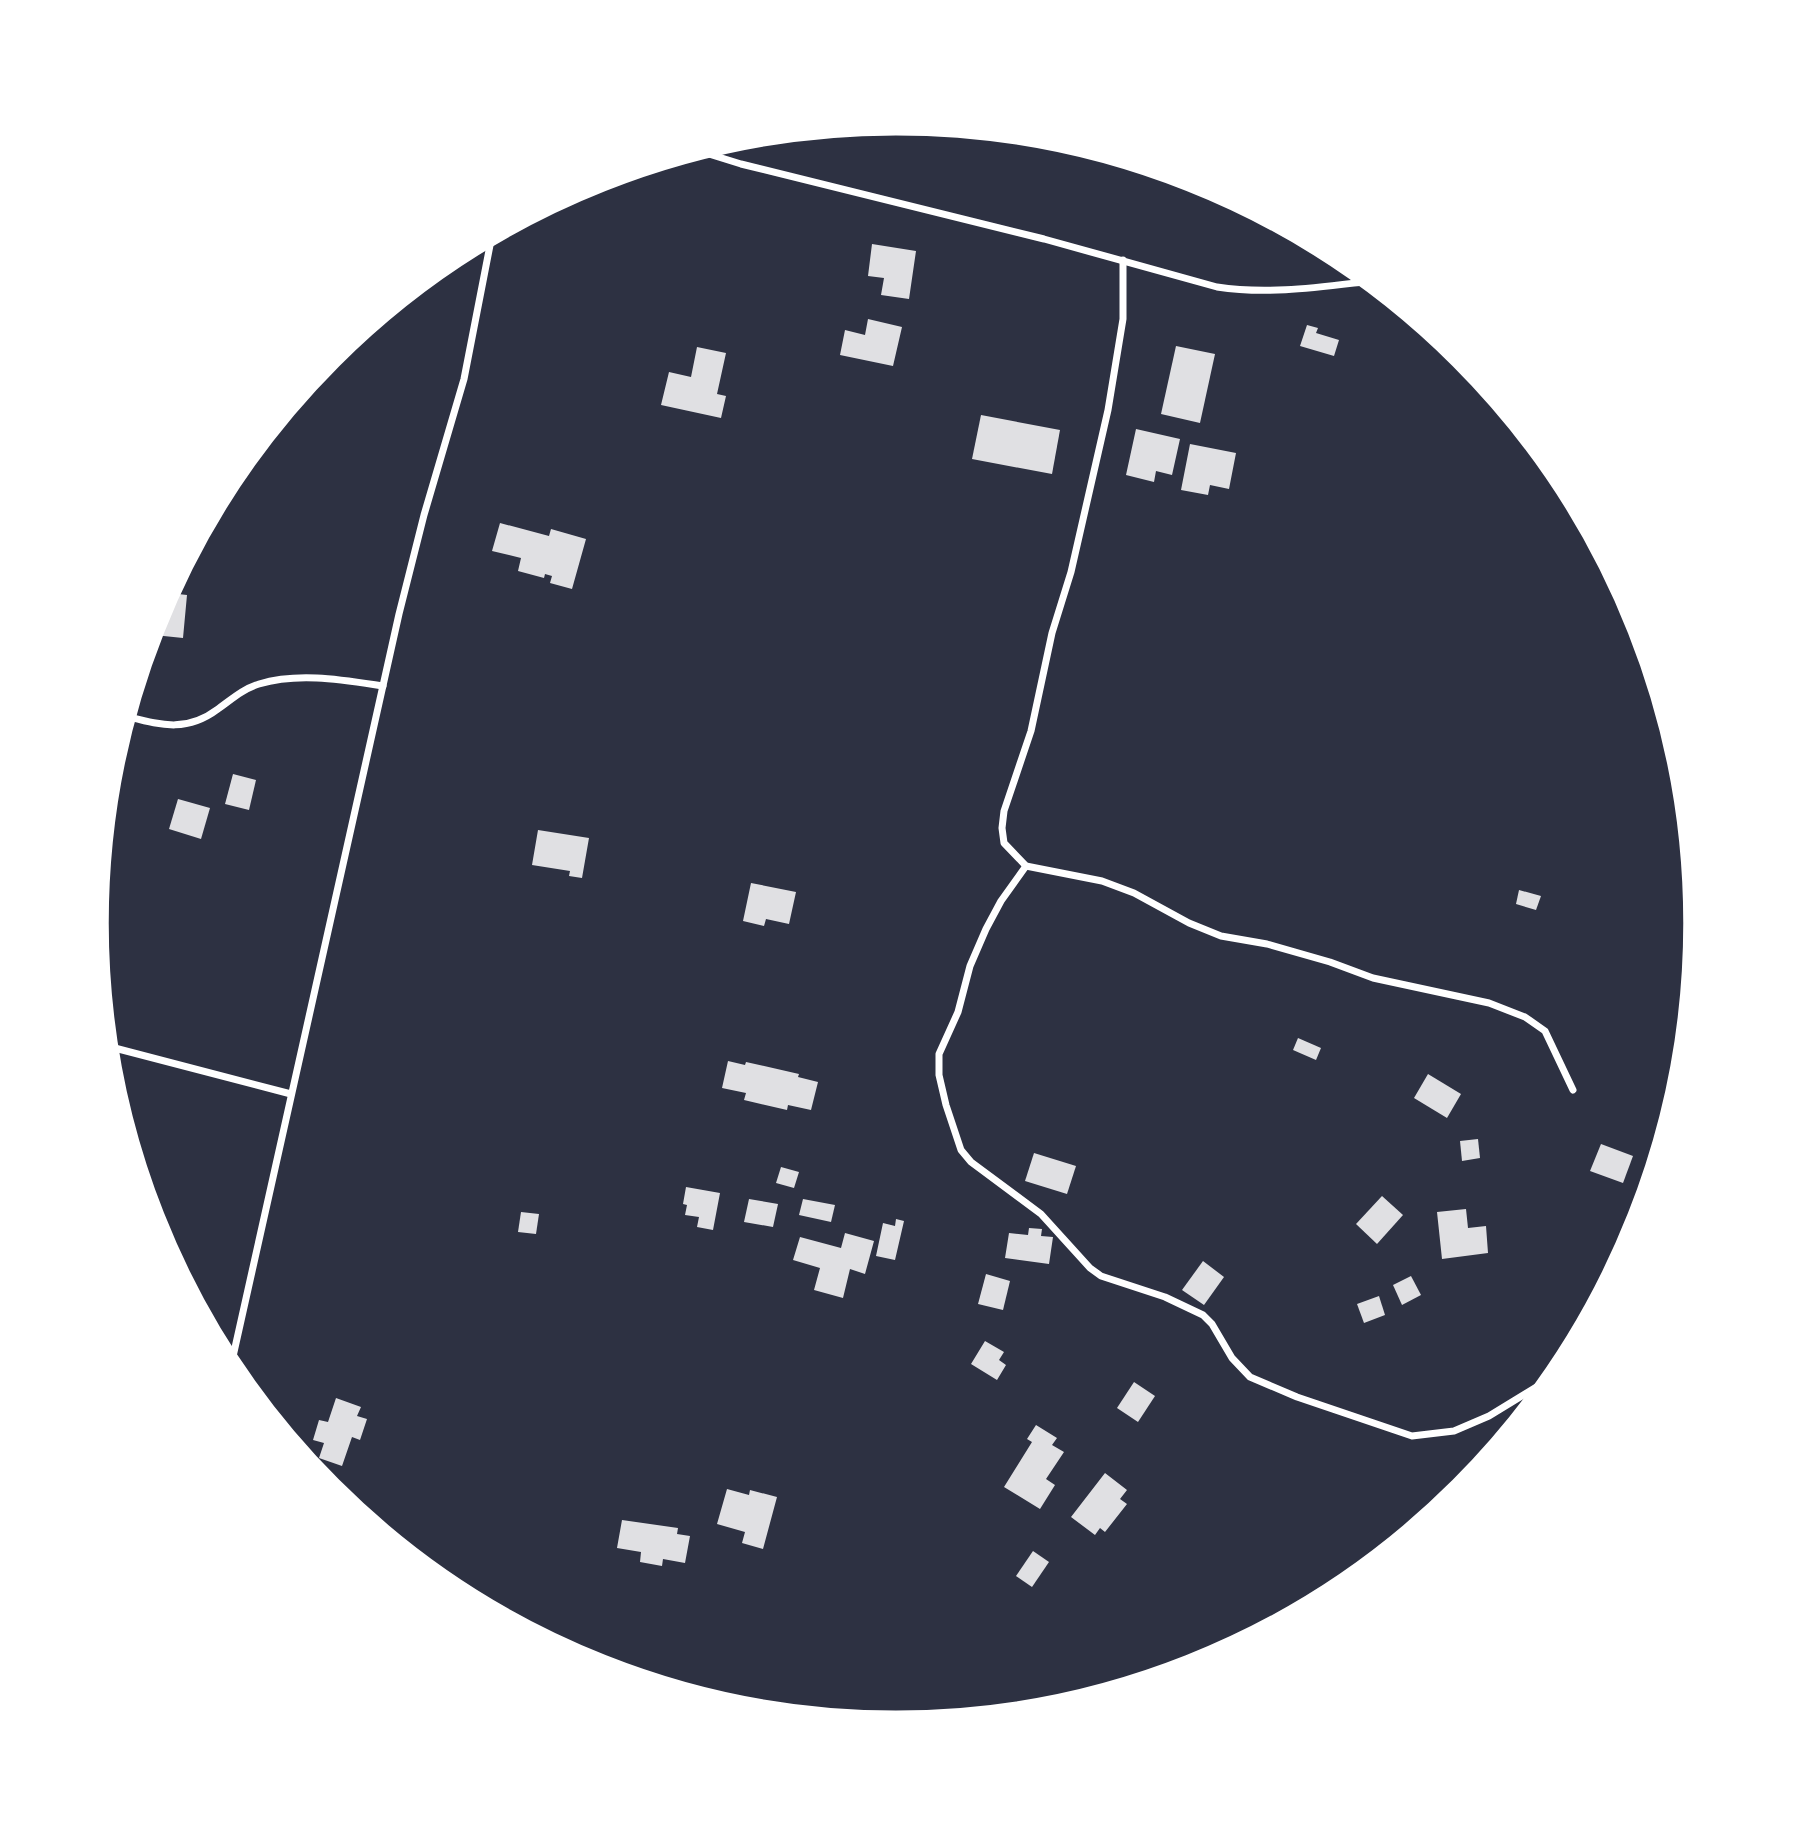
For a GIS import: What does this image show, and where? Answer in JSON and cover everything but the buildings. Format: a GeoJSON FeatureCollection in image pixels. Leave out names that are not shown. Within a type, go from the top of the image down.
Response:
{"type":"FeatureCollection","features":[{"type":"Feature","properties":{"kind":"street"},"geometry":{"type":"LineString","coordinates":[[714,156],[1044,239],[1217,287],[1246,292],[1286,291],[1357,283]]}},
{"type":"Feature","properties":{"kind":"street"},"geometry":{"type":"LineString","coordinates":[[234,1352],[383,686],[424,515],[464,379],[490,248]]}},
{"type":"Feature","properties":{"kind":"street"},"geometry":{"type":"LineString","coordinates":[[1123,260],[1123,319],[1108,410],[1071,572],[1052,633],[1031,731],[1004,811],[1004,843],[1026,866],[1102,881],[1134,893],[1189,923],[1221,936],[1267,944],[1384,981],[1489,1003],[1525,1017],[1545,1031],[1573,1090]]}},
{"type":"Feature","properties":{"kind":"street"},"geometry":{"type":"LineString","coordinates":[[134,718],[165,726],[186,725],[216,710],[237,693],[277,679],[331,679],[383,686]]}},
{"type":"Feature","properties":{"kind":"street"},"geometry":{"type":"LineString","coordinates":[[1026,866],[1007,891],[986,929],[970,966],[958,1013],[939,1054],[939,1075],[946,1105],[961,1150],[971,1162],[1041,1214],[1090,1268],[1101,1276],[1165,1297],[1203,1315],[1212,1324],[1232,1358],[1250,1377],[1297,1397],[1412,1436],[1454,1431],[1489,1416],[1534,1388]]}},
{"type":"Feature","properties":{"kind":"street"},"geometry":{"type":"LineString","coordinates":[[117,1049],[291,1094]]}}]}
